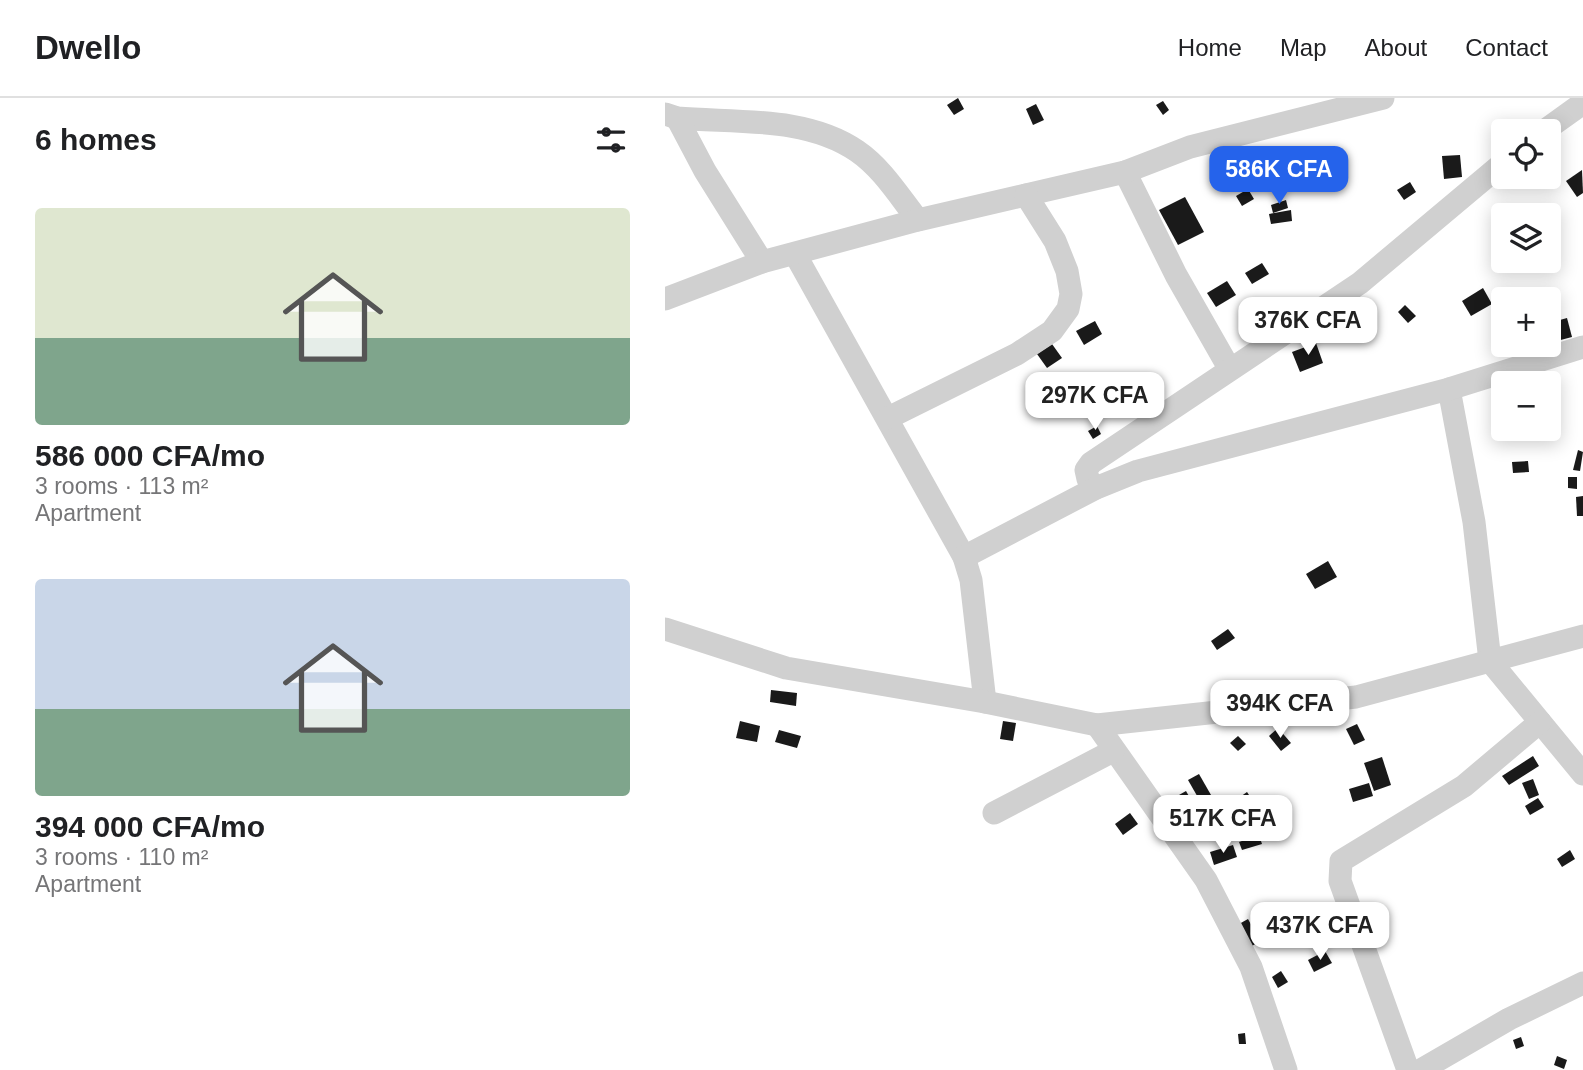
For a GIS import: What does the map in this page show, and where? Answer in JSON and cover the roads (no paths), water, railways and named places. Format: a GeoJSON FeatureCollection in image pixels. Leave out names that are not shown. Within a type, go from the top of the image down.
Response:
{"type":"FeatureCollection","features":[{"type":"Feature","properties":{"kind":"street"},"geometry":{"type":"LineString","coordinates":[[665,299],[762,262],[918,220],[1125,172],[1190,147],[1383,98]]}},
{"type":"Feature","properties":{"kind":"street"},"geometry":{"type":"LineString","coordinates":[[1560,119],[1583,103]]}},
{"type":"Feature","properties":{"kind":"street"},"geometry":{"type":"LineString","coordinates":[[671,116],[782,124],[835,139],[857,151],[880,170],[918,220]]}},
{"type":"Feature","properties":{"kind":"street"},"geometry":{"type":"LineString","coordinates":[[671,116],[762,262]]}},
{"type":"Feature","properties":{"kind":"street"},"geometry":{"type":"LineString","coordinates":[[1125,172],[1176,275],[1229,368]]}},
{"type":"Feature","properties":{"kind":"street"},"geometry":{"type":"LineString","coordinates":[[1096,488],[1088,479],[1086,470],[1091,463],[1229,368],[1360,283],[1491,173]]}},
{"type":"Feature","properties":{"kind":"street"},"geometry":{"type":"LineString","coordinates":[[888,418],[1017,354],[1052,331],[1068,310],[1071,294],[1067,271],[1055,241],[1026,195]]}},
{"type":"Feature","properties":{"kind":"street"},"geometry":{"type":"LineString","coordinates":[[795,254],[964,557],[971,580],[985,702]]}},
{"type":"Feature","properties":{"kind":"street"},"geometry":{"type":"LineString","coordinates":[[964,557],[1096,488],[1138,471],[1449,388],[1583,347]]}},
{"type":"Feature","properties":{"kind":"street"},"geometry":{"type":"LineString","coordinates":[[1449,388],[1474,522],[1490,661],[1583,775]]}},
{"type":"Feature","properties":{"kind":"street"},"geometry":{"type":"LineString","coordinates":[[665,629],[786,668],[985,702],[1097,725],[1356,697],[1583,636]]}},
{"type":"Feature","properties":{"kind":"street"},"geometry":{"type":"LineString","coordinates":[[1408,1070],[1340,881],[1341,861],[1464,786],[1540,722]]}},
{"type":"Feature","properties":{"kind":"street"},"geometry":{"type":"LineString","coordinates":[[1097,725],[1206,880],[1251,967],[1286,1070]]}},
{"type":"Feature","properties":{"kind":"street"},"geometry":{"type":"LineString","coordinates":[[994,813],[1113,751]]}},
{"type":"Feature","properties":{"kind":"street"},"geometry":{"type":"LineString","coordinates":[[1421,1070],[1509,1019],[1583,983]]}}]}
